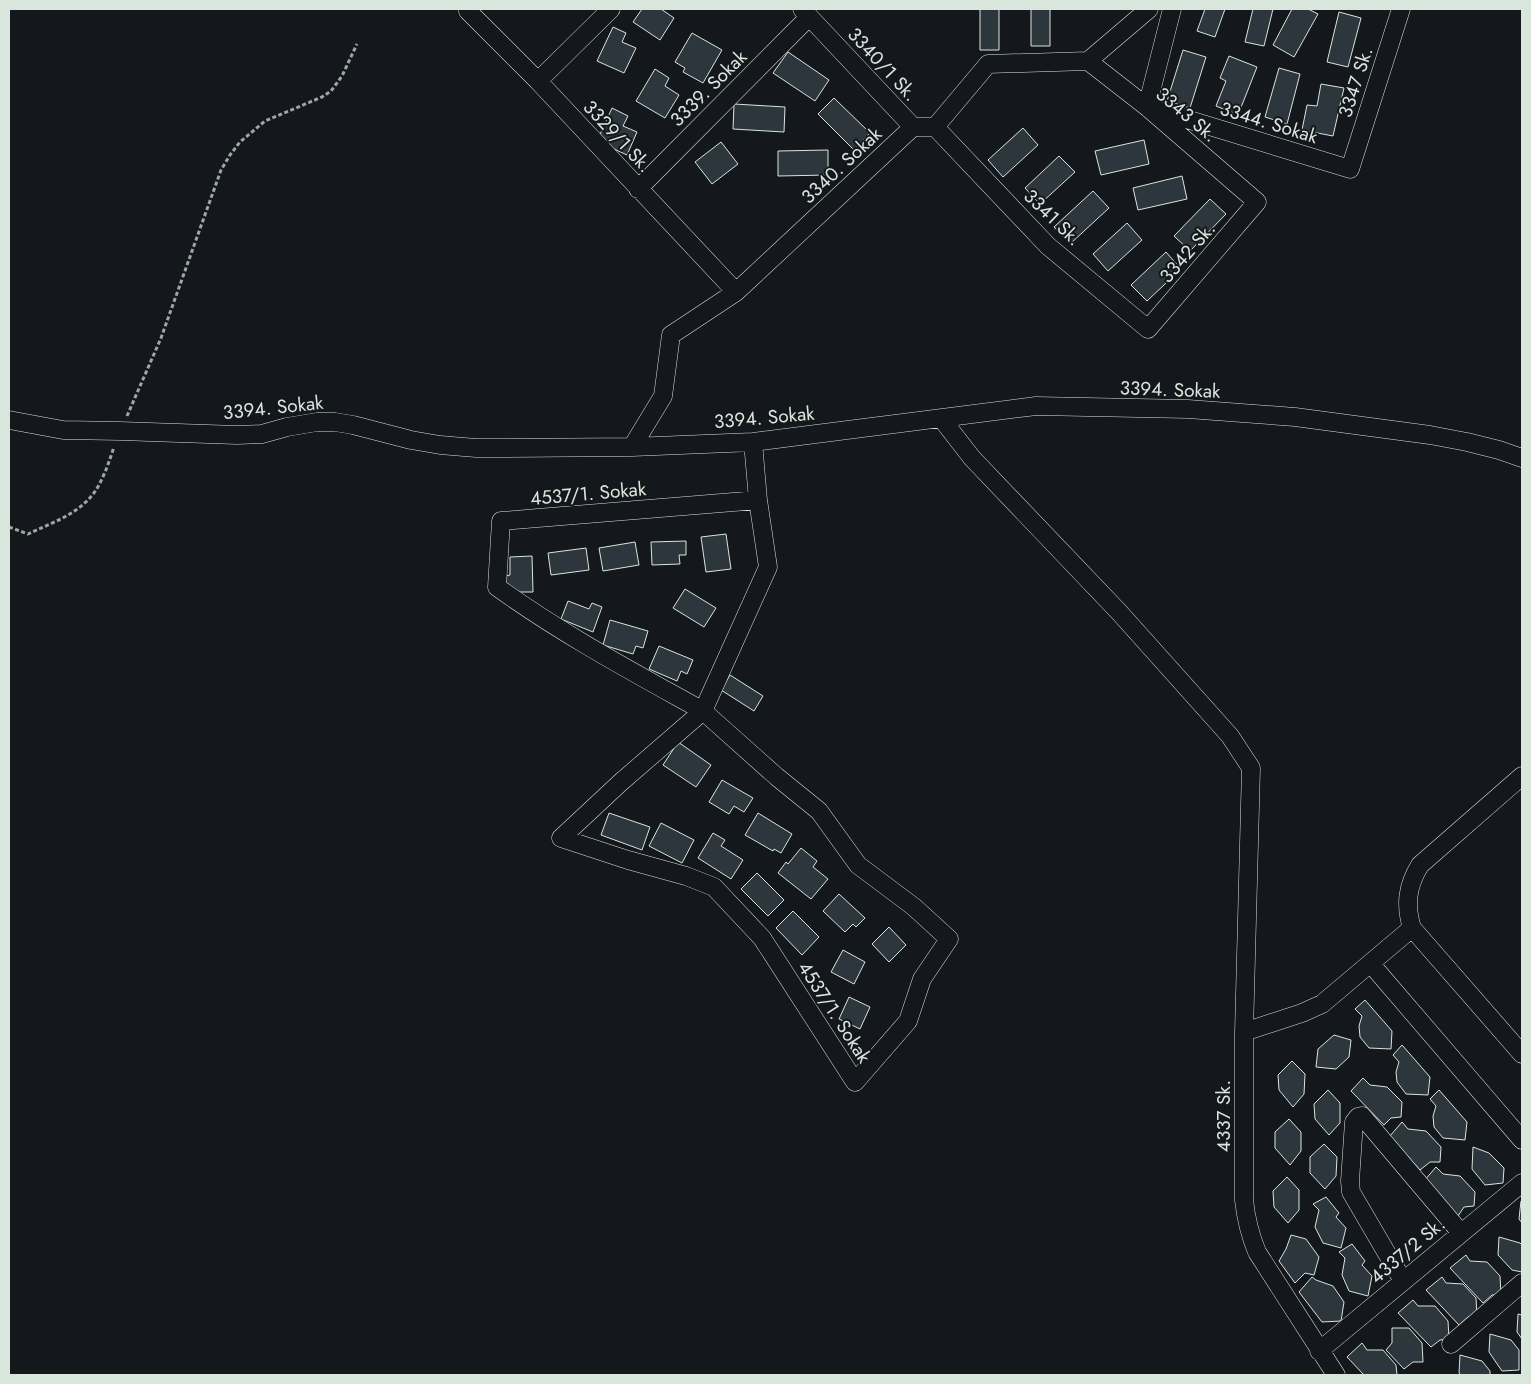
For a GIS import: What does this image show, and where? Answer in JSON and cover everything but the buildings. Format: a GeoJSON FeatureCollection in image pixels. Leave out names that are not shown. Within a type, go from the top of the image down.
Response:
{"type":"FeatureCollection","features":[{"type":"Feature","properties":{"kind":"street"},"geometry":{"type":"LineString","coordinates":[[538,81],[611,9]]}},
{"type":"Feature","properties":{"kind":"street"},"geometry":{"type":"LineString","coordinates":[[913,127],[935,127],[988,64],[1088,61],[1148,9]]}},
{"type":"Feature","properties":{"kind":"street"},"geometry":{"type":"LineString","coordinates":[[1147,107],[1172,9]]}},
{"type":"Feature","properties":{"kind":"street","name":"3347 Sk."},"geometry":{"type":"LineString","coordinates":[[1350,169],[1401,9]]}},
{"type":"Feature","properties":{"kind":"street","name":"3329/1 Sk."},"geometry":{"type":"LineString","coordinates":[[470,10],[736,292]]}},
{"type":"Feature","properties":{"kind":"street","name":"3340/1 Sk."},"geometry":{"type":"LineString","coordinates":[[806,13],[913,127]]}},
{"type":"Feature","properties":{"kind":"street","name":"3339. Sokak"},"geometry":{"type":"LineString","coordinates":[[638,189],[806,13]]}},
{"type":"Feature","properties":{"kind":"street","name":"3343 Sk."},"geometry":{"type":"LineString","coordinates":[[1088,61],[1147,107],[1257,202]]}},
{"type":"Feature","properties":{"kind":"street","name":"3344. Sokak"},"geometry":{"type":"LineString","coordinates":[[1147,107],[1350,169]]}},
{"type":"Feature","properties":{"kind":"street","name":"3340. Sokak"},"geometry":{"type":"LineString","coordinates":[[632,447],[663,396],[671,335],[736,292],[913,127]]}},
{"type":"Feature","properties":{"kind":"street","name":"3341 Sk."},"geometry":{"type":"LineString","coordinates":[[935,127],[1048,246],[1148,329]]}},
{"type":"Feature","properties":{"kind":"street","name":"3342 Sk."},"geometry":{"type":"LineString","coordinates":[[1148,329],[1257,202]]}},
{"type":"Feature","properties":{"kind":"street","name":"3394. Sokak"},"geometry":{"type":"LineString","coordinates":[[9,420],[63,430],[238,435],[262,434],[316,422],[336,422],[440,445],[492,448],[632,447],[753,442],[1036,406],[1188,410],[1294,417],[1430,434],[1475,444],[1522,458]]}},
{"type":"Feature","properties":{"kind":"street","name":"4337 Sk."},"geometry":{"type":"LineString","coordinates":[[941,418],[972,458],[1119,612],[1230,736],[1251,768],[1244,1032],[1244,1190],[1246,1219],[1250,1236],[1257,1252],[1336,1375]]}},
{"type":"Feature","properties":{"kind":"street"},"geometry":{"type":"LineString","coordinates":[[753,442],[758,500]]}},
{"type":"Feature","properties":{"kind":"street","name":"4537/1. Sokak"},"geometry":{"type":"LineString","coordinates":[[702,711],[531,612],[497,587],[501,521],[758,500],[768,567],[702,711],[561,838],[628,860],[686,876],[714,887],[762,938],[855,1082],[908,1021],[922,979],[949,939],[914,907],[858,865],[819,811],[777,778],[702,711]]}},
{"type":"Feature","properties":{"kind":"street"},"geometry":{"type":"LineString","coordinates":[[1522,776],[1420,866],[1410,883],[1408,893],[1408,911],[1412,928],[1522,1054]]}},
{"type":"Feature","properties":{"kind":"street"},"geometry":{"type":"LineString","coordinates":[[1244,1032],[1302,1013],[1322,1004],[1412,928]]}},
{"type":"Feature","properties":{"kind":"street"},"geometry":{"type":"LineString","coordinates":[[1371,964],[1522,1140]]}},
{"type":"Feature","properties":{"kind":"street"},"geometry":{"type":"LineString","coordinates":[[1403,1282],[1351,1192],[1354,1122],[1358,1117],[1362,1116],[1461,1233]]}},
{"type":"Feature","properties":{"kind":"street","name":"4337/2 Sk."},"geometry":{"type":"LineString","coordinates":[[1320,1351],[1522,1182]]}},
{"type":"Feature","properties":{"kind":"street"},"geometry":{"type":"LineString","coordinates":[[1451,1344],[1522,1283]]}},
{"type":"Feature","properties":{"kind":"path"},"geometry":{"type":"LineString","coordinates":[[9,527],[28,534],[82,507],[97,489],[154,354],[221,170],[240,142],[266,121],[322,97],[331,91],[342,76],[357,44]]}}]}
